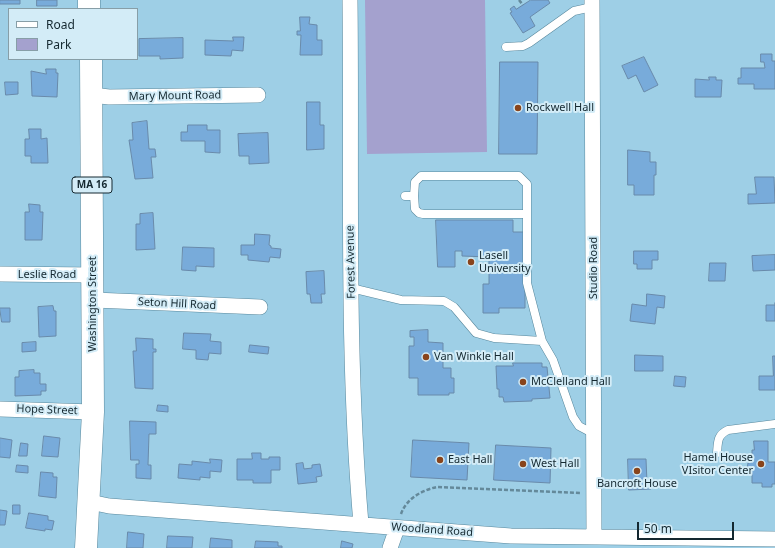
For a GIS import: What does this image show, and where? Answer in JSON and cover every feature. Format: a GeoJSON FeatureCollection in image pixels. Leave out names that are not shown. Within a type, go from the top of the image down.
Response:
{"type":"FeatureCollection","features":[{"type":"Feature","properties":{"kind":"main road","name":"Washington Street"},"geometry":{"type":"LineString","coordinates":[[86,548],[90,502],[93,412],[94,300],[91,60]]}},
{"type":"Feature","properties":{"kind":"street","name":"Forest Avenue"},"geometry":{"type":"LineString","coordinates":[[350,0],[352,288],[356,467],[361,524]]}},
{"type":"Feature","properties":{"kind":"street","name":"Studio Road"},"geometry":{"type":"LineString","coordinates":[[592,4],[595,434],[594,537]]}},
{"type":"Feature","properties":{"kind":"street","name":"Mary Mount Road"},"geometry":{"type":"LineString","coordinates":[[92,95],[109,97],[258,95]]}},
{"type":"Feature","properties":{"kind":"street","name":"Leslie Road"},"geometry":{"type":"LineString","coordinates":[[0,274],[93,275]]}},
{"type":"Feature","properties":{"kind":"street","name":"Seton Hill Road"},"geometry":{"type":"LineString","coordinates":[[94,300],[260,307]]}},
{"type":"Feature","properties":{"kind":"street","name":"Hope Street"},"geometry":{"type":"LineString","coordinates":[[0,409],[93,412]]}},
{"type":"Feature","properties":{"kind":"street","name":"Woodland Road"},"geometry":{"type":"LineString","coordinates":[[90,502],[109,506],[511,536],[594,537],[656,543],[750,544],[775,539]]}},
{"type":"Feature","properties":{"kind":"street"},"geometry":{"type":"LineString","coordinates":[[390,548],[397,528]]}},
{"type":"Feature","properties":{"kind":"lane"},"geometry":{"type":"LineString","coordinates":[[506,47],[523,46],[529,43],[574,11],[592,4]]}},
{"type":"Feature","properties":{"kind":"lane"},"geometry":{"type":"LineString","coordinates":[[527,214],[423,214],[419,213],[415,209],[409,196],[415,182],[421,176],[519,176],[527,184],[527,214],[527,283],[542,341],[553,360],[573,417],[580,426],[595,434]]}},
{"type":"Feature","properties":{"kind":"lane"},"geometry":{"type":"LineString","coordinates":[[352,288],[401,300],[444,301],[454,307],[476,333],[494,338],[542,341]]}},
{"type":"Feature","properties":{"kind":"lane"},"geometry":{"type":"LineString","coordinates":[[717,453],[718,438],[722,433],[728,430],[775,424]]}},
{"type":"Feature","properties":{"kind":"path"},"geometry":{"type":"LineString","coordinates":[[519,0],[523,5]]}},
{"type":"Feature","properties":{"kind":"path"},"geometry":{"type":"LineString","coordinates":[[397,528],[402,512],[407,503],[420,493],[437,487],[595,494]]}},
{"type":"Feature","properties":{"kind":"green space"},"geometry":{"type":"Polygon","coordinates":[[[365,0],[485,0],[487,152],[367,154],[365,0]]]}},
{"type":"Feature","properties":{"kind":"building"},"geometry":{"type":"Polygon","coordinates":[[[0,0],[20,0],[20,4],[0,4],[0,0]]]}},
{"type":"Feature","properties":{"kind":"building"},"geometry":{"type":"Polygon","coordinates":[[[37,0],[57,0],[57,6],[37,6],[37,0]]]}},
{"type":"Feature","properties":{"kind":"building"},"geometry":{"type":"Polygon","coordinates":[[[531,0],[548,0],[550,3],[530,17],[535,26],[523,33],[510,13],[512,12],[510,9],[514,6],[516,9],[531,0]]]}},
{"type":"Feature","properties":{"kind":"building"},"geometry":{"type":"Polygon","coordinates":[[[300,17],[310,17],[309,24],[317,25],[317,40],[322,40],[322,55],[300,55],[301,35],[297,35],[297,31],[300,31],[300,17]]]}},
{"type":"Feature","properties":{"kind":"building"},"geometry":{"type":"Polygon","coordinates":[[[233,37],[244,37],[243,51],[232,50],[231,56],[205,55],[205,40],[233,41],[233,37]]]}},
{"type":"Feature","properties":{"kind":"building"},"geometry":{"type":"Polygon","coordinates":[[[183,38],[183,58],[160,59],[160,56],[139,56],[139,39],[183,38]]]}},
{"type":"Feature","properties":{"kind":"building"},"geometry":{"type":"Polygon","coordinates":[[[761,54],[772,54],[772,61],[775,61],[775,89],[754,89],[754,84],[738,84],[738,78],[741,78],[741,68],[765,68],[764,62],[761,62],[761,54]]]}},
{"type":"Feature","properties":{"kind":"building"},"geometry":{"type":"Polygon","coordinates":[[[644,57],[658,85],[644,92],[636,75],[628,79],[622,66],[644,57]]]}},
{"type":"Feature","properties":{"kind":"building","name":"Rockwell Hall"},"geometry":{"type":"Polygon","coordinates":[[[500,62],[538,62],[537,154],[499,154],[500,62]]]}},
{"type":"Feature","properties":{"kind":"building"},"geometry":{"type":"Polygon","coordinates":[[[46,69],[56,69],[56,73],[58,73],[57,97],[32,96],[31,71],[46,74],[46,69]]]}},
{"type":"Feature","properties":{"kind":"building"},"geometry":{"type":"Polygon","coordinates":[[[709,77],[716,77],[716,80],[722,80],[721,97],[695,97],[695,79],[709,80],[709,77]]]}},
{"type":"Feature","properties":{"kind":"building"},"geometry":{"type":"Polygon","coordinates":[[[5,82],[18,82],[18,94],[6,95],[5,82]]]}},
{"type":"Feature","properties":{"kind":"building"},"geometry":{"type":"Polygon","coordinates":[[[307,102],[320,102],[320,125],[324,125],[324,149],[307,150],[307,102]]]}},
{"type":"Feature","properties":{"kind":"building"},"geometry":{"type":"Polygon","coordinates":[[[147,121],[149,149],[155,149],[156,157],[151,157],[153,178],[135,179],[129,140],[133,140],[132,123],[147,121]]]}},
{"type":"Feature","properties":{"kind":"building"},"geometry":{"type":"Polygon","coordinates":[[[188,125],[207,125],[207,130],[220,130],[220,153],[205,152],[205,141],[181,141],[181,132],[187,132],[188,125]]]}},
{"type":"Feature","properties":{"kind":"building"},"geometry":{"type":"Polygon","coordinates":[[[29,129],[41,129],[41,139],[47,138],[48,163],[31,163],[31,156],[25,156],[25,139],[29,139],[29,129]]]}},
{"type":"Feature","properties":{"kind":"building"},"geometry":{"type":"Polygon","coordinates":[[[268,133],[269,163],[249,164],[249,156],[239,156],[238,134],[268,133]]]}},
{"type":"Feature","properties":{"kind":"building"},"geometry":{"type":"Polygon","coordinates":[[[628,150],[650,152],[650,162],[656,162],[656,175],[654,175],[654,195],[634,195],[634,185],[628,185],[628,150]]]}},
{"type":"Feature","properties":{"kind":"building"},"geometry":{"type":"Polygon","coordinates":[[[755,177],[774,177],[775,203],[748,204],[748,194],[756,194],[755,177]]]}},
{"type":"Feature","properties":{"kind":"building"},"geometry":{"type":"Polygon","coordinates":[[[29,204],[40,205],[40,212],[43,212],[42,240],[25,240],[25,212],[29,212],[29,204]]]}},
{"type":"Feature","properties":{"kind":"building"},"geometry":{"type":"Polygon","coordinates":[[[153,213],[155,249],[136,250],[136,224],[140,224],[140,214],[153,213]]]}},
{"type":"Feature","properties":{"kind":"building"},"geometry":{"type":"Polygon","coordinates":[[[436,220],[513,220],[513,232],[525,232],[525,308],[499,308],[499,313],[483,313],[483,284],[489,284],[489,257],[462,256],[462,251],[455,251],[455,267],[438,267],[436,220]]]}},
{"type":"Feature","properties":{"kind":"building"},"geometry":{"type":"Polygon","coordinates":[[[255,234],[270,235],[269,245],[271,248],[281,249],[280,258],[270,257],[269,262],[248,260],[248,255],[241,255],[241,245],[254,245],[255,234]]]}},
{"type":"Feature","properties":{"kind":"building"},"geometry":{"type":"Polygon","coordinates":[[[183,247],[214,248],[214,267],[196,266],[196,271],[182,270],[183,247]]]}},
{"type":"Feature","properties":{"kind":"building"},"geometry":{"type":"Polygon","coordinates":[[[634,251],[658,251],[658,260],[652,260],[652,269],[637,269],[637,264],[634,264],[634,251]]]}},
{"type":"Feature","properties":{"kind":"building"},"geometry":{"type":"Polygon","coordinates":[[[775,255],[775,270],[753,271],[752,256],[775,255]]]}},
{"type":"Feature","properties":{"kind":"building"},"geometry":{"type":"Polygon","coordinates":[[[710,263],[726,263],[725,281],[709,281],[710,263]]]}},
{"type":"Feature","properties":{"kind":"building"},"geometry":{"type":"Polygon","coordinates":[[[324,271],[325,294],[321,294],[322,303],[311,303],[310,294],[307,294],[306,272],[324,271]]]}},
{"type":"Feature","properties":{"kind":"building"},"geometry":{"type":"Polygon","coordinates":[[[647,294],[665,296],[664,308],[657,307],[655,324],[630,321],[632,304],[646,306],[647,294]]]}},
{"type":"Feature","properties":{"kind":"building"},"geometry":{"type":"Polygon","coordinates":[[[766,305],[775,305],[775,321],[766,321],[766,305]]]}},
{"type":"Feature","properties":{"kind":"building"},"geometry":{"type":"Polygon","coordinates":[[[53,306],[54,311],[56,311],[56,336],[39,337],[38,307],[53,306]]]}},
{"type":"Feature","properties":{"kind":"building"},"geometry":{"type":"Polygon","coordinates":[[[0,308],[10,308],[10,322],[2,322],[0,308]]]}},
{"type":"Feature","properties":{"kind":"building","name":"Van Winkle Hall"},"geometry":{"type":"Polygon","coordinates":[[[428,330],[428,342],[443,343],[443,368],[451,368],[451,378],[454,378],[454,393],[449,393],[449,395],[418,395],[418,378],[409,378],[409,346],[414,346],[414,337],[410,337],[410,331],[428,330]]]}},
{"type":"Feature","properties":{"kind":"building"},"geometry":{"type":"Polygon","coordinates":[[[184,333],[211,334],[210,341],[221,342],[221,354],[209,353],[208,360],[196,359],[196,350],[183,349],[184,333]]]}},
{"type":"Feature","properties":{"kind":"building"},"geometry":{"type":"Polygon","coordinates":[[[136,338],[153,339],[153,349],[156,349],[156,352],[153,352],[153,389],[135,388],[133,351],[136,351],[136,338]]]}},
{"type":"Feature","properties":{"kind":"building"},"geometry":{"type":"Polygon","coordinates":[[[36,342],[36,351],[22,352],[22,343],[36,342]]]}},
{"type":"Feature","properties":{"kind":"building"},"geometry":{"type":"Polygon","coordinates":[[[250,345],[269,347],[268,354],[249,352],[250,345]]]}},
{"type":"Feature","properties":{"kind":"building"},"geometry":{"type":"Polygon","coordinates":[[[635,355],[663,356],[663,371],[635,371],[635,355]]]}},
{"type":"Feature","properties":{"kind":"building"},"geometry":{"type":"Polygon","coordinates":[[[773,356],[775,356],[775,390],[759,390],[759,376],[773,376],[773,356]]]}},
{"type":"Feature","properties":{"kind":"building","name":"McClelland Hall"},"geometry":{"type":"Polygon","coordinates":[[[513,363],[542,363],[542,367],[547,367],[550,398],[532,399],[532,401],[504,402],[503,397],[499,397],[499,389],[497,389],[496,366],[513,366],[513,363]]]}},
{"type":"Feature","properties":{"kind":"building"},"geometry":{"type":"Polygon","coordinates":[[[34,370],[34,373],[40,373],[40,384],[46,384],[46,391],[41,391],[41,395],[15,396],[15,377],[19,377],[19,371],[34,370]]]}},
{"type":"Feature","properties":{"kind":"building"},"geometry":{"type":"Polygon","coordinates":[[[675,376],[686,377],[685,387],[674,386],[675,376]]]}},
{"type":"Feature","properties":{"kind":"building"},"geometry":{"type":"Polygon","coordinates":[[[158,405],[168,406],[168,412],[157,411],[158,405]]]}},
{"type":"Feature","properties":{"kind":"building"},"geometry":{"type":"Polygon","coordinates":[[[130,421],[156,422],[156,434],[149,434],[148,465],[151,465],[151,479],[136,478],[136,464],[139,464],[139,460],[131,460],[130,421]]]}},
{"type":"Feature","properties":{"kind":"building"},"geometry":{"type":"Polygon","coordinates":[[[44,436],[60,438],[58,457],[42,456],[44,436]]]}},
{"type":"Feature","properties":{"kind":"building"},"geometry":{"type":"Polygon","coordinates":[[[0,438],[12,440],[10,458],[0,457],[0,438]]]}},
{"type":"Feature","properties":{"kind":"building","name":"East Hall"},"geometry":{"type":"Polygon","coordinates":[[[413,440],[469,443],[467,480],[411,477],[413,440]]]}},
{"type":"Feature","properties":{"kind":"building","name":"Hamel House VIsitor Center"},"geometry":{"type":"Polygon","coordinates":[[[754,441],[768,441],[768,462],[775,462],[775,484],[772,484],[772,487],[762,487],[762,483],[752,483],[752,473],[747,469],[748,463],[752,462],[754,441]]]}},
{"type":"Feature","properties":{"kind":"building"},"geometry":{"type":"Polygon","coordinates":[[[21,443],[28,444],[27,456],[19,456],[21,443]]]}},
{"type":"Feature","properties":{"kind":"building","name":"West Hall"},"geometry":{"type":"Polygon","coordinates":[[[496,445],[551,448],[550,483],[494,480],[496,445]]]}},
{"type":"Feature","properties":{"kind":"building"},"geometry":{"type":"Polygon","coordinates":[[[252,453],[261,453],[261,459],[280,457],[280,470],[271,470],[271,483],[253,483],[253,480],[237,480],[237,459],[252,459],[252,453]]]}},
{"type":"Feature","properties":{"kind":"building"},"geometry":{"type":"Polygon","coordinates":[[[210,459],[222,460],[221,472],[210,471],[210,478],[200,477],[200,480],[178,478],[179,464],[192,465],[192,461],[210,463],[210,459]]]}},
{"type":"Feature","properties":{"kind":"building","name":"Bancroft House"},"geometry":{"type":"Polygon","coordinates":[[[628,459],[646,459],[647,483],[651,483],[651,489],[629,490],[628,459]]]}},
{"type":"Feature","properties":{"kind":"building"},"geometry":{"type":"Polygon","coordinates":[[[303,463],[304,469],[312,468],[312,465],[320,464],[322,476],[316,477],[317,482],[298,484],[296,464],[303,463]]]}},
{"type":"Feature","properties":{"kind":"building"},"geometry":{"type":"Polygon","coordinates":[[[17,465],[28,466],[28,473],[16,472],[17,465]]]}},
{"type":"Feature","properties":{"kind":"building"},"geometry":{"type":"Polygon","coordinates":[[[41,472],[53,473],[53,477],[57,477],[56,498],[39,496],[41,472]]]}},
{"type":"Feature","properties":{"kind":"building"},"geometry":{"type":"Polygon","coordinates":[[[13,505],[20,505],[20,514],[13,514],[13,505]]]}},
{"type":"Feature","properties":{"kind":"building"},"geometry":{"type":"Polygon","coordinates":[[[0,510],[7,511],[5,525],[0,525],[0,510]]]}},
{"type":"Feature","properties":{"kind":"building"},"geometry":{"type":"Polygon","coordinates":[[[29,513],[48,516],[48,520],[54,521],[52,530],[45,529],[45,531],[26,528],[29,513]]]}},
{"type":"Feature","properties":{"kind":"building"},"geometry":{"type":"Polygon","coordinates":[[[128,532],[144,534],[143,548],[127,548],[128,532]]]}},
{"type":"Feature","properties":{"kind":"building"},"geometry":{"type":"Polygon","coordinates":[[[168,536],[193,537],[192,548],[167,548],[168,536]]]}},
{"type":"Feature","properties":{"kind":"building"},"geometry":{"type":"Polygon","coordinates":[[[211,538],[232,540],[232,548],[210,548],[211,538]]]}},
{"type":"Feature","properties":{"kind":"building"},"geometry":{"type":"Polygon","coordinates":[[[256,541],[278,542],[278,546],[282,546],[282,548],[255,548],[256,541]]]}},
{"type":"Feature","properties":{"kind":"building"},"geometry":{"type":"Polygon","coordinates":[[[342,541],[353,544],[352,548],[341,548],[342,541]]]}},
{"type":"Feature","properties":{"kind":"place","name":"Rockwell Hall"},"geometry":{"type":"Point","coordinates":[518,108]}},
{"type":"Feature","properties":{"kind":"place","name":"Lasell University"},"geometry":{"type":"Point","coordinates":[471,262]}},
{"type":"Feature","properties":{"kind":"place","name":"Van Winkle Hall"},"geometry":{"type":"Point","coordinates":[426,357]}},
{"type":"Feature","properties":{"kind":"place","name":"McClelland Hall"},"geometry":{"type":"Point","coordinates":[523,382]}},
{"type":"Feature","properties":{"kind":"place","name":"East Hall"},"geometry":{"type":"Point","coordinates":[440,460]}},
{"type":"Feature","properties":{"kind":"place","name":"West Hall"},"geometry":{"type":"Point","coordinates":[523,464]}},
{"type":"Feature","properties":{"kind":"place","name":"Hamel House VIsitor Center"},"geometry":{"type":"Point","coordinates":[761,464]}},
{"type":"Feature","properties":{"kind":"place","name":"Bancroft House"},"geometry":{"type":"Point","coordinates":[637,471]}}]}
